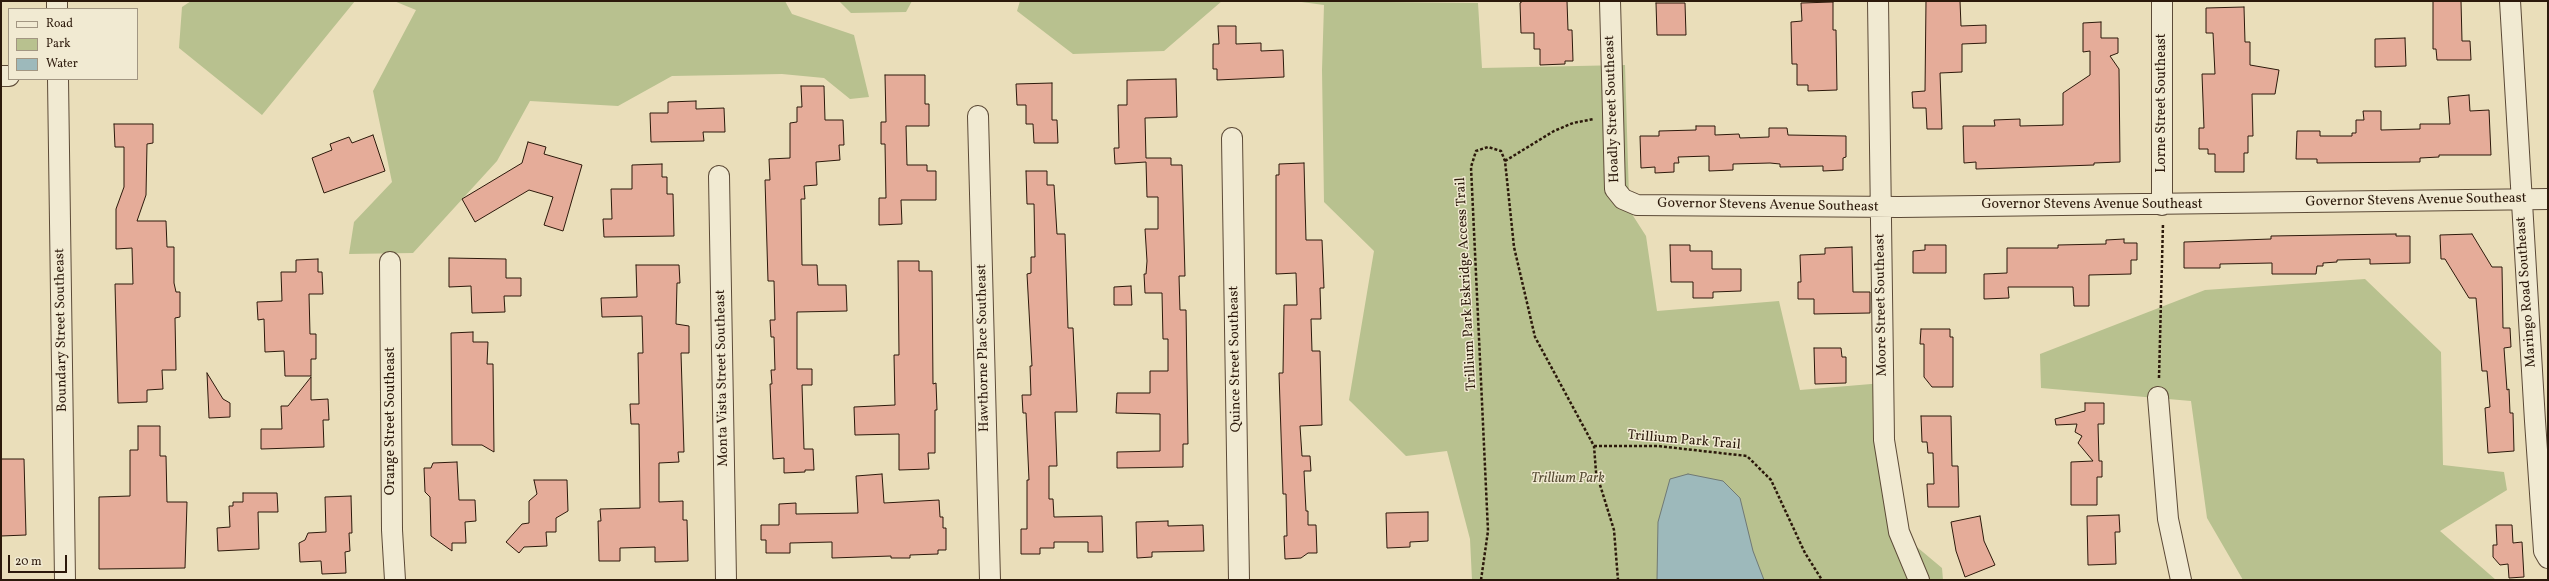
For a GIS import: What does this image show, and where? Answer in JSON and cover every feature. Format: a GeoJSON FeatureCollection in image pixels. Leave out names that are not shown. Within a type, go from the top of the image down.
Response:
{"type":"FeatureCollection","features":[{"type":"Feature","properties":{"kind":"street","name":"Hoadly Street Southeast"},"geometry":{"type":"LineString","coordinates":[[1610,1],[1615,189],[1623,199],[1637,205]]}},
{"type":"Feature","properties":{"kind":"street","name":"Moore Street Southeast"},"geometry":{"type":"LineString","coordinates":[[1878,1],[1884,440],[1899,532],[1920,580]]}},
{"type":"Feature","properties":{"kind":"street","name":"Lorne Street Southeast"},"geometry":{"type":"LineString","coordinates":[[2162,1],[2163,213]]}},
{"type":"Feature","properties":{"kind":"street","name":"Maringo Road Southeast"},"geometry":{"type":"LineString","coordinates":[[2510,1],[2544,551],[2548,558]]}},
{"type":"Feature","properties":{"kind":"street","name":"Boundary Street Southeast"},"geometry":{"type":"LineString","coordinates":[[58,80],[65,580]]}},
{"type":"Feature","properties":{"kind":"street","name":"Hawthorne Place Southeast"},"geometry":{"type":"LineString","coordinates":[[978,116],[990,580]]}},
{"type":"Feature","properties":{"kind":"street","name":"Quince Street Southeast"},"geometry":{"type":"LineString","coordinates":[[1232,138],[1239,580]]}},
{"type":"Feature","properties":{"kind":"street","name":"Monta Vista Street Southeast"},"geometry":{"type":"LineString","coordinates":[[719,176],[726,580]]}},
{"type":"Feature","properties":{"kind":"street","name":"Governor Stevens Avenue Southeast"},"geometry":{"type":"LineString","coordinates":[[1637,205],[1880,207],[2163,213],[2548,199]]}},
{"type":"Feature","properties":{"kind":"street","name":"Orange Street Southeast"},"geometry":{"type":"LineString","coordinates":[[390,262],[392,530],[394,580]]}},
{"type":"Feature","properties":{"kind":"street"},"geometry":{"type":"LineString","coordinates":[[2158,396],[2168,519],[2181,580]]}},
{"type":"Feature","properties":{"kind":"path"},"geometry":{"type":"LineString","coordinates":[[1592,119],[1554,131],[1505,161],[1514,247],[1536,337],[1594,446],[1596,472],[1614,530],[1618,580]]}},
{"type":"Feature","properties":{"kind":"path","name":"Trillium Park Eskridge Access Trail"},"geometry":{"type":"LineString","coordinates":[[1481,580],[1488,531],[1471,167],[1476,151],[1488,147],[1501,151],[1505,161]]}},
{"type":"Feature","properties":{"kind":"path"},"geometry":{"type":"LineString","coordinates":[[2158,396],[2163,213]]}},
{"type":"Feature","properties":{"kind":"path","name":"Trillium Park Trail"},"geometry":{"type":"LineString","coordinates":[[1594,446],[1658,446],[1747,456],[1771,480],[1804,553],[1822,580]]}},
{"type":"Feature","properties":{"kind":"green space"},"geometry":{"type":"Polygon","coordinates":[[[191,1],[355,1],[262,115],[179,48],[182,7],[191,1]]]}},
{"type":"Feature","properties":{"kind":"green space"},"geometry":{"type":"Polygon","coordinates":[[[394,1],[785,1],[792,14],[854,35],[869,97],[850,99],[824,78],[782,74],[672,76],[618,106],[530,101],[497,161],[413,253],[349,254],[354,222],[392,182],[373,91],[416,10],[394,1]]]}},
{"type":"Feature","properties":{"kind":"green space"},"geometry":{"type":"Polygon","coordinates":[[[839,1],[912,1],[906,12],[851,13],[839,1]]]}},
{"type":"Feature","properties":{"kind":"green space"},"geometry":{"type":"Polygon","coordinates":[[[1020,1],[1222,1],[1164,51],[1073,54],[1017,11],[1020,1]]]}},
{"type":"Feature","properties":{"kind":"green space","name":"Trillium Park"},"geometry":{"type":"Polygon","coordinates":[[[1294,1],[1478,3],[1482,68],[1625,65],[1629,197],[1621,197],[1646,236],[1657,311],[1779,301],[1800,390],[1883,383],[1899,532],[1942,568],[1943,580],[1472,580],[1470,539],[1447,451],[1406,456],[1349,400],[1374,251],[1324,202],[1322,70],[1324,5],[1294,1]]]}},
{"type":"Feature","properties":{"kind":"green space"},"geometry":{"type":"Polygon","coordinates":[[[2365,279],[2441,352],[2443,465],[2504,472],[2507,490],[2440,531],[2496,580],[2243,580],[2207,518],[2191,401],[2041,388],[2040,354],[2205,290],[2365,279]]]}},
{"type":"Feature","properties":{"kind":"water"},"geometry":{"type":"Polygon","coordinates":[[[1688,474],[1723,481],[1740,498],[1753,551],[1764,580],[1657,580],[1658,522],[1670,479],[1688,474]]]}},
{"type":"Feature","properties":{"kind":"building"},"geometry":{"type":"Polygon","coordinates":[[[1523,1],[1567,1],[1568,30],[1572,30],[1573,61],[1565,61],[1565,64],[1540,65],[1540,49],[1534,49],[1534,33],[1521,33],[1520,3],[1523,1]]]}},
{"type":"Feature","properties":{"kind":"building"},"geometry":{"type":"Polygon","coordinates":[[[1926,1],[1960,1],[1961,26],[1986,25],[1986,43],[1962,44],[1962,72],[1940,73],[1942,129],[1927,129],[1926,108],[1913,108],[1912,92],[1925,91],[1926,1]]]}},
{"type":"Feature","properties":{"kind":"building"},"geometry":{"type":"Polygon","coordinates":[[[2433,1],[2461,1],[2462,41],[2470,41],[2471,60],[2437,60],[2436,49],[2433,49],[2433,1]]]}},
{"type":"Feature","properties":{"kind":"building"},"geometry":{"type":"Polygon","coordinates":[[[1833,2],[1833,30],[1836,30],[1837,90],[1808,91],[1808,85],[1797,85],[1797,64],[1792,64],[1791,22],[1802,21],[1801,3],[1833,2]]]}},
{"type":"Feature","properties":{"kind":"building"},"geometry":{"type":"Polygon","coordinates":[[[1656,3],[1685,3],[1686,35],[1657,35],[1656,3]]]}},
{"type":"Feature","properties":{"kind":"building"},"geometry":{"type":"Polygon","coordinates":[[[2244,7],[2245,42],[2250,42],[2250,65],[2279,70],[2275,94],[2252,94],[2253,136],[2248,136],[2248,153],[2244,153],[2244,172],[2215,172],[2215,154],[2208,154],[2208,149],[2199,149],[2199,128],[2204,128],[2202,74],[2215,74],[2213,33],[2206,33],[2206,8],[2244,7]]]}},
{"type":"Feature","properties":{"kind":"building"},"geometry":{"type":"Polygon","coordinates":[[[2101,22],[2101,38],[2118,38],[2118,53],[2110,56],[2119,69],[2120,162],[2094,163],[2094,165],[1976,169],[1976,162],[1964,163],[1963,126],[1995,126],[1994,120],[2020,119],[2020,126],[2063,125],[2063,93],[2090,75],[2090,51],[2083,52],[2083,23],[2101,22]]]}},
{"type":"Feature","properties":{"kind":"building"},"geometry":{"type":"Polygon","coordinates":[[[1218,26],[1236,26],[1236,44],[1261,43],[1261,51],[1283,50],[1284,77],[1217,80],[1217,69],[1213,69],[1213,44],[1219,44],[1218,26]]]}},
{"type":"Feature","properties":{"kind":"building"},"geometry":{"type":"Polygon","coordinates":[[[2405,38],[2406,66],[2375,67],[2375,39],[2405,38]]]}},
{"type":"Feature","properties":{"kind":"building"},"geometry":{"type":"Polygon","coordinates":[[[885,75],[925,75],[925,104],[929,104],[929,126],[906,126],[907,165],[927,165],[927,171],[936,171],[936,200],[901,200],[902,224],[879,225],[879,198],[886,198],[885,144],[881,144],[881,122],[886,122],[885,75]]]}},
{"type":"Feature","properties":{"kind":"building"},"geometry":{"type":"Polygon","coordinates":[[[1176,79],[1177,117],[1145,118],[1146,158],[1171,158],[1171,165],[1182,165],[1185,276],[1179,276],[1180,310],[1186,310],[1188,444],[1183,444],[1183,467],[1117,468],[1117,452],[1160,451],[1160,414],[1116,413],[1117,393],[1150,393],[1150,371],[1168,371],[1168,339],[1163,339],[1162,293],[1145,293],[1144,274],[1146,274],[1147,261],[1145,229],[1158,229],[1158,197],[1147,197],[1146,162],[1115,164],[1114,148],[1119,148],[1118,105],[1127,105],[1127,80],[1176,79]]]}},
{"type":"Feature","properties":{"kind":"building"},"geometry":{"type":"Polygon","coordinates":[[[1052,83],[1052,120],[1057,120],[1058,143],[1034,143],[1033,124],[1026,124],[1026,105],[1017,105],[1016,84],[1052,83]]]}},
{"type":"Feature","properties":{"kind":"building"},"geometry":{"type":"Polygon","coordinates":[[[801,86],[824,86],[825,120],[843,120],[844,145],[839,145],[840,160],[816,162],[817,185],[804,186],[805,199],[801,199],[802,265],[817,265],[818,285],[846,285],[847,311],[797,312],[797,369],[812,369],[812,385],[802,385],[804,449],[813,449],[814,470],[784,473],[784,458],[773,459],[770,384],[772,384],[771,370],[775,370],[774,337],[771,337],[770,320],[775,320],[774,281],[768,281],[765,180],[770,180],[769,159],[790,158],[790,123],[797,122],[797,107],[802,107],[801,86]]]}},
{"type":"Feature","properties":{"kind":"building"},"geometry":{"type":"Polygon","coordinates":[[[2469,95],[2470,111],[2489,110],[2491,155],[2439,155],[2439,157],[2420,158],[2420,162],[2317,163],[2317,159],[2296,159],[2297,131],[2320,131],[2320,136],[2352,136],[2352,133],[2356,133],[2356,120],[2364,120],[2363,111],[2381,111],[2381,130],[2420,129],[2420,124],[2450,124],[2448,97],[2469,95]]]}},
{"type":"Feature","properties":{"kind":"building"},"geometry":{"type":"Polygon","coordinates":[[[696,101],[696,109],[724,108],[725,132],[703,132],[704,141],[651,142],[650,113],[668,113],[668,102],[696,101]]]}},
{"type":"Feature","properties":{"kind":"building"},"geometry":{"type":"Polygon","coordinates":[[[114,124],[153,124],[153,143],[147,144],[146,195],[137,221],[166,221],[167,247],[174,247],[174,283],[176,292],[180,292],[180,317],[175,318],[176,370],[162,370],[163,389],[147,390],[147,402],[118,403],[115,284],[133,284],[132,248],[116,249],[116,209],[124,187],[124,147],[115,147],[114,124]]]}},
{"type":"Feature","properties":{"kind":"building"},"geometry":{"type":"Polygon","coordinates":[[[1696,126],[1715,126],[1715,135],[1739,134],[1740,138],[1769,137],[1769,128],[1787,128],[1788,135],[1846,136],[1846,157],[1843,158],[1843,170],[1823,171],[1823,166],[1780,167],[1780,164],[1770,163],[1733,164],[1733,170],[1709,171],[1709,156],[1678,157],[1679,163],[1674,163],[1674,172],[1655,173],[1655,167],[1641,168],[1640,136],[1659,136],[1659,131],[1696,130],[1696,126]]]}},
{"type":"Feature","properties":{"kind":"building"},"geometry":{"type":"Polygon","coordinates":[[[373,135],[385,171],[324,193],[312,158],[332,150],[330,144],[349,137],[352,143],[373,135]]]}},
{"type":"Feature","properties":{"kind":"building"},"geometry":{"type":"Polygon","coordinates":[[[528,142],[546,147],[544,154],[582,165],[563,231],[544,225],[553,197],[529,190],[475,222],[462,199],[522,163],[528,142]]]}},
{"type":"Feature","properties":{"kind":"building"},"geometry":{"type":"Polygon","coordinates":[[[1304,163],[1306,240],[1322,240],[1324,288],[1320,288],[1321,319],[1311,319],[1312,351],[1320,351],[1322,425],[1300,426],[1302,456],[1310,456],[1311,471],[1304,471],[1306,511],[1308,511],[1308,525],[1316,525],[1317,553],[1308,553],[1301,558],[1285,559],[1284,536],[1287,536],[1286,494],[1283,494],[1279,373],[1283,373],[1284,305],[1297,305],[1296,273],[1276,274],[1276,175],[1279,175],[1279,164],[1304,163]]]}},
{"type":"Feature","properties":{"kind":"building"},"geometry":{"type":"Polygon","coordinates":[[[662,164],[662,177],[667,177],[667,194],[673,194],[674,236],[604,237],[603,219],[612,219],[611,189],[632,189],[632,165],[662,164]]]}},
{"type":"Feature","properties":{"kind":"building"},"geometry":{"type":"Polygon","coordinates":[[[1026,171],[1047,171],[1047,185],[1054,185],[1057,234],[1065,234],[1068,328],[1073,328],[1077,412],[1055,412],[1057,466],[1049,466],[1049,499],[1053,499],[1054,517],[1102,516],[1103,552],[1088,552],[1088,542],[1054,542],[1054,548],[1040,548],[1040,554],[1021,554],[1021,529],[1027,529],[1027,480],[1029,480],[1026,413],[1023,413],[1022,395],[1031,395],[1030,366],[1032,366],[1027,274],[1031,273],[1031,257],[1035,257],[1034,204],[1027,204],[1026,171]]]}},
{"type":"Feature","properties":{"kind":"building"},"geometry":{"type":"Polygon","coordinates":[[[2396,234],[2396,236],[2410,236],[2410,263],[2370,264],[2370,259],[2337,260],[2337,262],[2323,263],[2323,266],[2317,266],[2316,274],[2272,274],[2272,263],[2220,264],[2220,268],[2184,268],[2184,242],[2271,239],[2271,236],[2396,234]]]}},
{"type":"Feature","properties":{"kind":"building"},"geometry":{"type":"Polygon","coordinates":[[[2472,234],[2492,267],[2502,267],[2503,328],[2510,328],[2511,347],[2504,348],[2507,390],[2509,389],[2510,413],[2513,413],[2514,451],[2488,453],[2485,408],[2490,407],[2487,371],[2482,371],[2476,298],[2469,298],[2445,259],[2441,259],[2440,235],[2472,234]]]}},
{"type":"Feature","properties":{"kind":"building"},"geometry":{"type":"Polygon","coordinates":[[[2124,239],[2124,243],[2137,243],[2137,260],[2131,260],[2131,274],[2089,275],[2089,306],[2074,306],[2073,287],[2008,287],[2009,298],[1984,299],[1984,274],[2007,273],[2007,248],[2058,248],[2058,245],[2106,244],[2106,240],[2124,239]]]}},
{"type":"Feature","properties":{"kind":"building"},"geometry":{"type":"Polygon","coordinates":[[[1670,245],[1690,245],[1690,251],[1712,251],[1712,269],[1741,269],[1741,291],[1713,292],[1713,298],[1693,298],[1693,282],[1671,282],[1670,245]]]}},
{"type":"Feature","properties":{"kind":"building"},"geometry":{"type":"Polygon","coordinates":[[[1925,245],[1946,245],[1946,273],[1913,273],[1913,251],[1925,250],[1925,245]]]}},
{"type":"Feature","properties":{"kind":"building"},"geometry":{"type":"Polygon","coordinates":[[[1852,247],[1853,292],[1870,292],[1870,313],[1814,314],[1814,299],[1798,299],[1798,282],[1801,282],[1800,255],[1825,254],[1825,248],[1852,247]]]}},
{"type":"Feature","properties":{"kind":"building"},"geometry":{"type":"Polygon","coordinates":[[[449,258],[506,259],[506,278],[521,278],[521,296],[504,296],[505,312],[472,313],[471,286],[449,287],[449,258]]]}},
{"type":"Feature","properties":{"kind":"building"},"geometry":{"type":"Polygon","coordinates":[[[318,259],[318,272],[322,272],[323,294],[309,294],[310,334],[316,334],[316,359],[311,359],[311,376],[285,376],[284,351],[265,352],[264,319],[258,320],[257,302],[282,301],[281,272],[296,272],[296,260],[318,259]]]}},
{"type":"Feature","properties":{"kind":"building"},"geometry":{"type":"Polygon","coordinates":[[[898,261],[919,261],[919,271],[932,271],[933,384],[936,383],[937,410],[935,410],[935,453],[928,453],[929,469],[899,470],[899,434],[855,435],[854,407],[895,405],[894,355],[899,355],[898,261]]]}},
{"type":"Feature","properties":{"kind":"building"},"geometry":{"type":"Polygon","coordinates":[[[636,265],[679,265],[680,283],[677,283],[676,324],[689,326],[689,353],[681,353],[684,452],[678,452],[679,462],[659,463],[659,502],[683,501],[683,520],[687,520],[688,561],[655,562],[655,547],[620,548],[620,561],[599,561],[598,521],[601,521],[600,509],[640,508],[639,424],[631,424],[630,404],[639,404],[638,353],[643,353],[642,316],[602,317],[601,298],[637,297],[636,265]]]}},
{"type":"Feature","properties":{"kind":"building"},"geometry":{"type":"Polygon","coordinates":[[[1131,286],[1132,305],[1114,305],[1114,287],[1131,286]]]}},
{"type":"Feature","properties":{"kind":"building"},"geometry":{"type":"Polygon","coordinates":[[[1921,329],[1950,329],[1950,337],[1953,337],[1953,387],[1932,387],[1924,377],[1924,344],[1920,344],[1921,329]]]}},
{"type":"Feature","properties":{"kind":"building"},"geometry":{"type":"Polygon","coordinates":[[[473,332],[473,342],[488,342],[487,364],[493,364],[494,452],[482,445],[452,445],[451,333],[473,332]]]}},
{"type":"Feature","properties":{"kind":"building"},"geometry":{"type":"Polygon","coordinates":[[[1814,348],[1841,348],[1842,357],[1846,357],[1846,383],[1815,384],[1814,348]]]}},
{"type":"Feature","properties":{"kind":"building"},"geometry":{"type":"Polygon","coordinates":[[[207,373],[223,399],[230,403],[230,417],[209,418],[207,373]]]}},
{"type":"Feature","properties":{"kind":"building"},"geometry":{"type":"Polygon","coordinates":[[[311,377],[311,400],[328,399],[329,420],[323,420],[324,447],[261,449],[261,429],[282,429],[281,406],[288,406],[311,377]]]}},
{"type":"Feature","properties":{"kind":"building"},"geometry":{"type":"Polygon","coordinates":[[[2085,403],[2104,403],[2104,424],[2098,424],[2099,461],[2102,461],[2102,477],[2097,477],[2097,505],[2071,505],[2071,462],[2093,461],[2078,443],[2082,436],[2075,432],[2077,424],[2056,425],[2055,419],[2085,411],[2085,403]]]}},
{"type":"Feature","properties":{"kind":"building"},"geometry":{"type":"Polygon","coordinates":[[[1921,416],[1951,416],[1952,466],[1958,466],[1959,507],[1928,507],[1927,484],[1934,484],[1933,453],[1928,453],[1927,442],[1922,442],[1921,416]]]}},
{"type":"Feature","properties":{"kind":"building"},"geometry":{"type":"Polygon","coordinates":[[[138,426],[160,426],[160,456],[166,456],[167,502],[187,502],[185,568],[99,569],[99,497],[130,496],[130,450],[138,450],[138,426]]]}},
{"type":"Feature","properties":{"kind":"building"},"geometry":{"type":"Polygon","coordinates":[[[1,459],[24,459],[26,535],[1,536],[1,459]]]}},
{"type":"Feature","properties":{"kind":"building"},"geometry":{"type":"Polygon","coordinates":[[[457,462],[459,500],[475,500],[476,521],[465,522],[466,543],[452,543],[452,551],[431,536],[430,497],[425,492],[424,468],[431,468],[433,463],[457,462]]]}},
{"type":"Feature","properties":{"kind":"building"},"geometry":{"type":"Polygon","coordinates":[[[882,474],[884,503],[939,500],[940,517],[943,517],[943,528],[946,528],[946,550],[938,550],[938,554],[910,555],[910,558],[891,558],[891,556],[832,558],[832,542],[790,543],[790,553],[766,553],[766,540],[761,540],[761,525],[779,525],[779,504],[796,503],[796,514],[858,513],[856,476],[882,474]]]}},
{"type":"Feature","properties":{"kind":"building"},"geometry":{"type":"Polygon","coordinates":[[[534,480],[567,480],[568,511],[556,518],[556,532],[546,532],[547,546],[524,547],[519,553],[506,542],[522,524],[529,523],[529,501],[537,494],[534,480]]]}},
{"type":"Feature","properties":{"kind":"building"},"geometry":{"type":"Polygon","coordinates":[[[243,493],[277,493],[278,512],[258,512],[259,549],[218,551],[217,528],[230,527],[229,506],[233,506],[233,502],[243,502],[243,493]]]}},
{"type":"Feature","properties":{"kind":"building"},"geometry":{"type":"Polygon","coordinates":[[[351,496],[352,533],[349,533],[350,551],[345,552],[346,573],[322,574],[321,561],[300,562],[299,543],[305,540],[308,533],[326,532],[325,497],[351,496]]]}},
{"type":"Feature","properties":{"kind":"building"},"geometry":{"type":"Polygon","coordinates":[[[1428,512],[1428,541],[1410,542],[1410,547],[1387,548],[1386,513],[1428,512]]]}},
{"type":"Feature","properties":{"kind":"building"},"geometry":{"type":"Polygon","coordinates":[[[2119,515],[2120,532],[2115,532],[2116,564],[2088,565],[2087,516],[2119,515]]]}},
{"type":"Feature","properties":{"kind":"building"},"geometry":{"type":"Polygon","coordinates":[[[1980,516],[1984,541],[1995,565],[1965,577],[1956,551],[1951,522],[1980,516]]]}},
{"type":"Feature","properties":{"kind":"building"},"geometry":{"type":"Polygon","coordinates":[[[1168,521],[1168,526],[1203,525],[1204,551],[1152,552],[1152,557],[1137,558],[1136,522],[1168,521]]]}},
{"type":"Feature","properties":{"kind":"building"},"geometry":{"type":"Polygon","coordinates":[[[2496,525],[2512,525],[2513,543],[2522,542],[2524,577],[2509,578],[2508,564],[2500,565],[2493,557],[2493,545],[2497,545],[2496,525]]]}}]}
